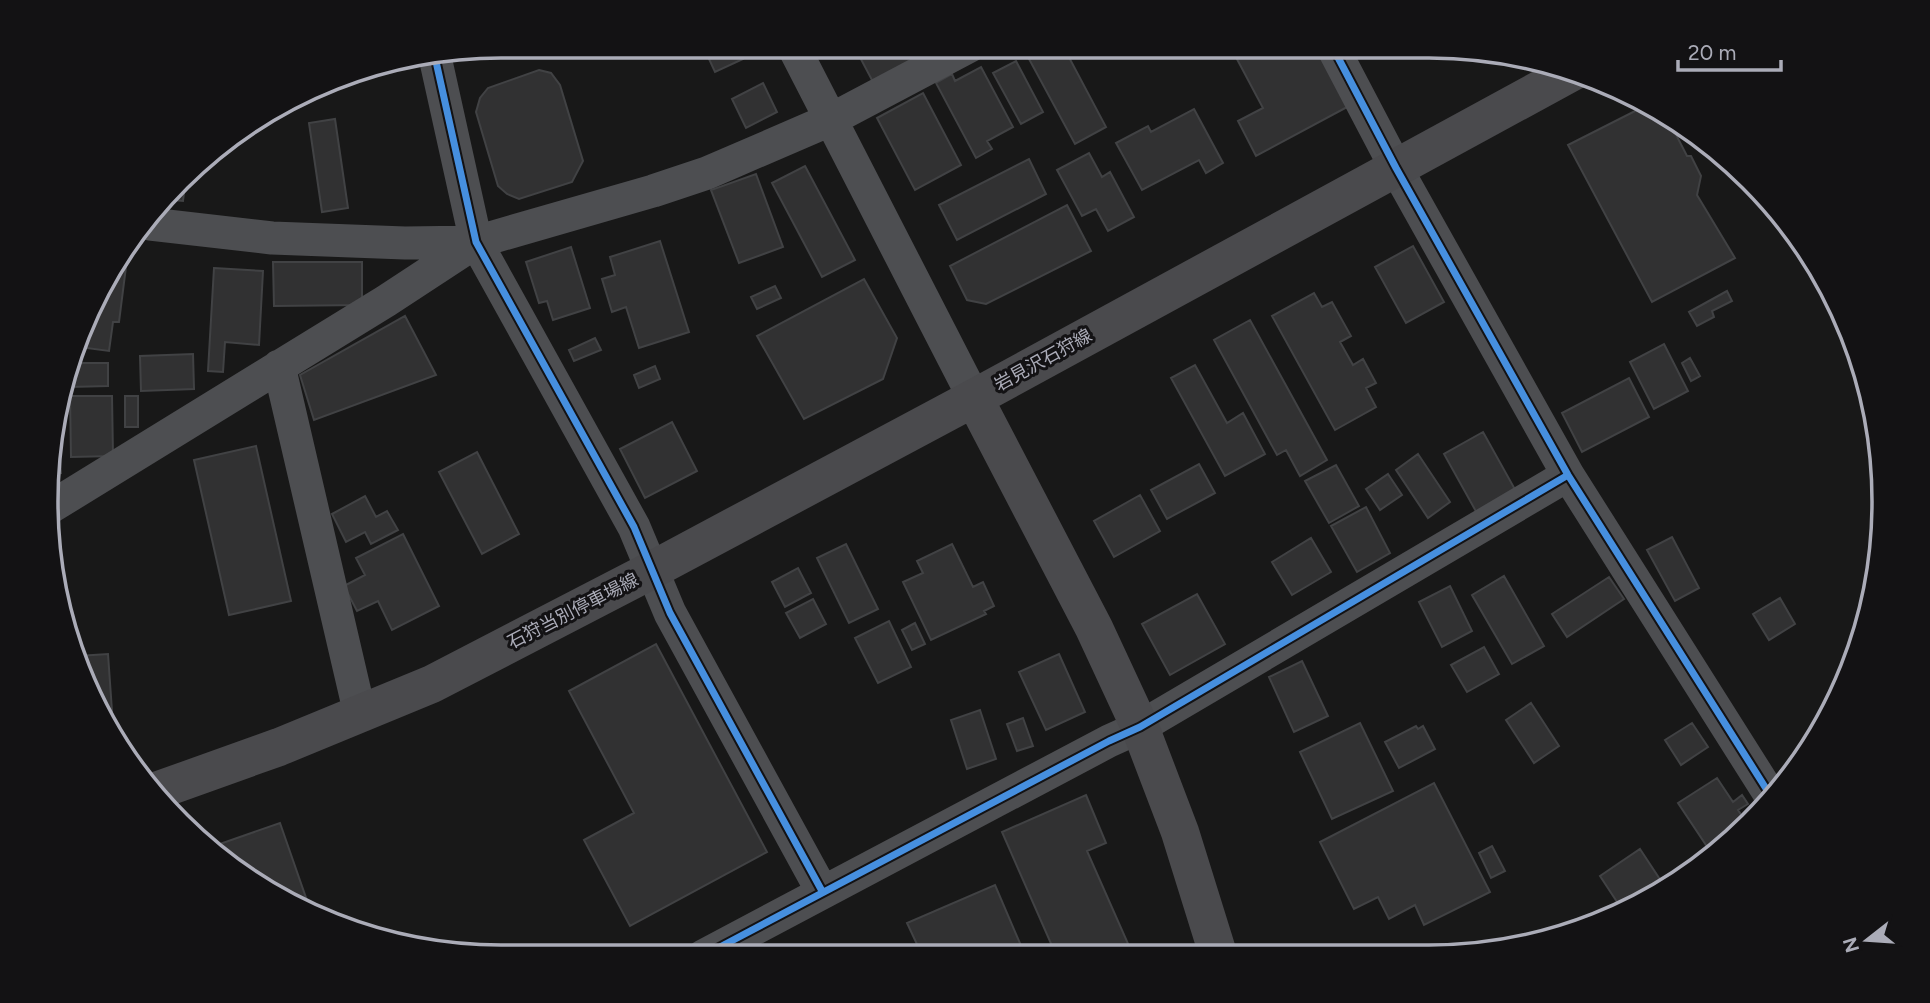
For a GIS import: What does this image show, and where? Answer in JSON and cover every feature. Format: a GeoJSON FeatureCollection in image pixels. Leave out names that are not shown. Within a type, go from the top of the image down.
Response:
{"type":"FeatureCollection","features":[{"type":"Feature","properties":{"kind":"main road","name":"岩見沢石狩線"},"geometry":{"type":"LineString","coordinates":[[1215,945],[1180,832],[1140,727],[1094,628],[974,398],[1561,78]]}},
{"type":"Feature","properties":{"kind":"main road","name":"石狩当別停車場線"},"geometry":{"type":"LineString","coordinates":[[163,788],[279,747],[432,684],[974,398]]}},
{"type":"Feature","properties":{"kind":"street"},"geometry":{"type":"LineString","coordinates":[[799,58],[974,398]]}},
{"type":"Feature","properties":{"kind":"street"},"geometry":{"type":"LineString","coordinates":[[58,503],[476,243],[707,173],[832,119],[947,58]]}},
{"type":"Feature","properties":{"kind":"street"},"geometry":{"type":"LineString","coordinates":[[1338,58],[1396,168],[1568,475],[1766,789]]}},
{"type":"Feature","properties":{"kind":"street"},"geometry":{"type":"LineString","coordinates":[[436,63],[476,243],[634,527],[670,613],[822,891]]}},
{"type":"Feature","properties":{"kind":"street"},"geometry":{"type":"LineString","coordinates":[[155,225],[272,238],[476,243]]}},
{"type":"Feature","properties":{"kind":"street"},"geometry":{"type":"LineString","coordinates":[[279,366],[360,714]]}},
{"type":"Feature","properties":{"kind":"street"},"geometry":{"type":"LineString","coordinates":[[723,945],[1140,727],[1568,475]]}},
{"type":"Feature","properties":{"kind":"building"},"geometry":{"type":"Polygon","coordinates":[[[709,58],[743,58],[743,59],[715,72],[709,58]]]}},
{"type":"Feature","properties":{"kind":"building"},"geometry":{"type":"Polygon","coordinates":[[[860,58],[919,58],[873,82],[860,58]]]}},
{"type":"Feature","properties":{"kind":"building"},"geometry":{"type":"Polygon","coordinates":[[[1028,58],[1069,58],[1106,127],[1075,144],[1028,58]]]}},
{"type":"Feature","properties":{"kind":"building"},"geometry":{"type":"Polygon","coordinates":[[[1236,58],[1324,58],[1349,106],[1256,156],[1238,121],[1263,108],[1236,58]]]}},
{"type":"Feature","properties":{"kind":"building"},"geometry":{"type":"Polygon","coordinates":[[[1016,61],[1043,112],[1021,124],[993,73],[1016,61]]]}},
{"type":"Feature","properties":{"kind":"building"},"geometry":{"type":"Polygon","coordinates":[[[981,67],[1013,127],[987,141],[992,149],[976,158],[936,83],[952,74],[955,81],[981,67]]]}},
{"type":"Feature","properties":{"kind":"building"},"geometry":{"type":"Polygon","coordinates":[[[539,70],[551,73],[560,85],[583,161],[572,182],[519,199],[498,186],[476,112],[480,98],[488,88],[539,70]]]}},
{"type":"Feature","properties":{"kind":"building"},"geometry":{"type":"Polygon","coordinates":[[[763,83],[777,112],[746,128],[732,99],[763,83]]]}},
{"type":"Feature","properties":{"kind":"building"},"geometry":{"type":"Polygon","coordinates":[[[923,93],[961,165],[915,190],[877,118],[923,93]]]}},
{"type":"Feature","properties":{"kind":"building"},"geometry":{"type":"Polygon","coordinates":[[[1194,109],[1223,163],[1206,173],[1199,160],[1142,190],[1116,143],[1148,126],[1151,132],[1194,109]]]}},
{"type":"Feature","properties":{"kind":"building"},"geometry":{"type":"Polygon","coordinates":[[[1637,110],[1675,133],[1701,176],[1697,195],[1735,258],[1652,302],[1568,145],[1637,110]]]}},
{"type":"Feature","properties":{"kind":"building"},"geometry":{"type":"Polygon","coordinates":[[[335,119],[348,208],[322,212],[309,123],[335,119]]]}},
{"type":"Feature","properties":{"kind":"building"},"geometry":{"type":"Polygon","coordinates":[[[1089,153],[1102,177],[1110,172],[1134,217],[1108,231],[1096,209],[1082,216],[1057,170],[1089,153]]]}},
{"type":"Feature","properties":{"kind":"building"},"geometry":{"type":"Polygon","coordinates":[[[1029,159],[1046,194],[957,240],[939,205],[1029,159]]]}},
{"type":"Feature","properties":{"kind":"building"},"geometry":{"type":"Polygon","coordinates":[[[805,166],[855,260],[822,277],[772,183],[805,166]]]}},
{"type":"Feature","properties":{"kind":"building"},"geometry":{"type":"Polygon","coordinates":[[[756,174],[783,247],[739,263],[711,190],[756,174]]]}},
{"type":"Feature","properties":{"kind":"building"},"geometry":{"type":"Polygon","coordinates":[[[184,192],[183,201],[176,200],[184,192]]]}},
{"type":"Feature","properties":{"kind":"building"},"geometry":{"type":"Polygon","coordinates":[[[1067,205],[1091,251],[986,304],[967,300],[950,266],[1067,205]]]}},
{"type":"Feature","properties":{"kind":"building"},"geometry":{"type":"Polygon","coordinates":[[[660,241],[689,332],[639,348],[626,307],[612,312],[602,279],[615,275],[610,257],[660,241]]]}},
{"type":"Feature","properties":{"kind":"building"},"geometry":{"type":"Polygon","coordinates":[[[1413,246],[1444,302],[1406,323],[1375,267],[1413,246]]]}},
{"type":"Feature","properties":{"kind":"building"},"geometry":{"type":"Polygon","coordinates":[[[571,247],[590,308],[553,320],[547,301],[539,303],[526,262],[571,247]]]}},
{"type":"Feature","properties":{"kind":"building"},"geometry":{"type":"Polygon","coordinates":[[[273,262],[362,262],[362,305],[274,306],[273,262]]]}},
{"type":"Feature","properties":{"kind":"building"},"geometry":{"type":"Polygon","coordinates":[[[126,266],[119,322],[113,322],[109,351],[86,348],[104,305],[126,266]]]}},
{"type":"Feature","properties":{"kind":"building"},"geometry":{"type":"Polygon","coordinates":[[[214,268],[263,271],[259,345],[225,342],[223,372],[208,371],[214,268]]]}},
{"type":"Feature","properties":{"kind":"building"},"geometry":{"type":"Polygon","coordinates":[[[864,279],[897,338],[883,379],[804,419],[757,336],[864,279]]]}},
{"type":"Feature","properties":{"kind":"building"},"geometry":{"type":"Polygon","coordinates":[[[775,286],[781,298],[757,309],[751,297],[775,286]]]}},
{"type":"Feature","properties":{"kind":"building"},"geometry":{"type":"Polygon","coordinates":[[[1727,291],[1732,301],[1712,311],[1714,317],[1697,326],[1689,312],[1727,291]]]}},
{"type":"Feature","properties":{"kind":"building"},"geometry":{"type":"Polygon","coordinates":[[[1314,293],[1322,307],[1332,302],[1351,336],[1340,342],[1353,365],[1363,359],[1376,383],[1366,388],[1376,407],[1335,430],[1272,316],[1314,293]]]}},
{"type":"Feature","properties":{"kind":"building"},"geometry":{"type":"Polygon","coordinates":[[[405,316],[436,375],[314,420],[300,375],[405,316]]]}},
{"type":"Feature","properties":{"kind":"building"},"geometry":{"type":"Polygon","coordinates":[[[1250,320],[1327,460],[1300,476],[1286,450],[1277,455],[1214,340],[1250,320]]]}},
{"type":"Feature","properties":{"kind":"building"},"geometry":{"type":"Polygon","coordinates":[[[595,338],[601,350],[574,361],[569,350],[595,338]]]}},
{"type":"Feature","properties":{"kind":"building"},"geometry":{"type":"Polygon","coordinates":[[[1664,344],[1688,391],[1654,409],[1630,362],[1664,344]]]}},
{"type":"Feature","properties":{"kind":"building"},"geometry":{"type":"Polygon","coordinates":[[[193,354],[194,389],[141,391],[140,356],[193,354]]]}},
{"type":"Feature","properties":{"kind":"building"},"geometry":{"type":"Polygon","coordinates":[[[1690,358],[1700,376],[1691,381],[1682,363],[1690,358]]]}},
{"type":"Feature","properties":{"kind":"building"},"geometry":{"type":"Polygon","coordinates":[[[80,363],[108,363],[108,386],[73,387],[80,363]]]}},
{"type":"Feature","properties":{"kind":"building"},"geometry":{"type":"Polygon","coordinates":[[[1195,365],[1227,423],[1243,413],[1265,454],[1225,476],[1171,378],[1195,365]]]}},
{"type":"Feature","properties":{"kind":"building"},"geometry":{"type":"Polygon","coordinates":[[[655,366],[660,379],[639,388],[634,375],[655,366]]]}},
{"type":"Feature","properties":{"kind":"building"},"geometry":{"type":"Polygon","coordinates":[[[1629,378],[1649,417],[1582,452],[1562,413],[1629,378]]]}},
{"type":"Feature","properties":{"kind":"building"},"geometry":{"type":"Polygon","coordinates":[[[71,396],[112,396],[113,456],[71,457],[71,396]]]}},
{"type":"Feature","properties":{"kind":"building"},"geometry":{"type":"Polygon","coordinates":[[[125,396],[138,396],[138,427],[125,427],[125,396]]]}},
{"type":"Feature","properties":{"kind":"building"},"geometry":{"type":"Polygon","coordinates":[[[672,422],[697,471],[645,498],[620,449],[672,422]]]}},
{"type":"Feature","properties":{"kind":"building"},"geometry":{"type":"Polygon","coordinates":[[[1483,432],[1517,493],[1478,515],[1444,454],[1483,432]]]}},
{"type":"Feature","properties":{"kind":"building"},"geometry":{"type":"Polygon","coordinates":[[[256,446],[291,601],[229,615],[194,460],[256,446]]]}},
{"type":"Feature","properties":{"kind":"building"},"geometry":{"type":"Polygon","coordinates":[[[477,452],[519,534],[482,554],[439,472],[477,452]]]}},
{"type":"Feature","properties":{"kind":"building"},"geometry":{"type":"Polygon","coordinates":[[[1418,454],[1450,502],[1428,518],[1396,470],[1418,454]]]}},
{"type":"Feature","properties":{"kind":"building"},"geometry":{"type":"Polygon","coordinates":[[[1199,464],[1215,493],[1167,519],[1151,490],[1199,464]]]}},
{"type":"Feature","properties":{"kind":"building"},"geometry":{"type":"Polygon","coordinates":[[[1336,465],[1359,506],[1329,523],[1305,481],[1336,465]]]}},
{"type":"Feature","properties":{"kind":"building"},"geometry":{"type":"Polygon","coordinates":[[[1388,474],[1402,495],[1380,510],[1366,489],[1388,474]]]}},
{"type":"Feature","properties":{"kind":"building"},"geometry":{"type":"Polygon","coordinates":[[[1140,495],[1160,531],[1114,557],[1094,521],[1140,495]]]}},
{"type":"Feature","properties":{"kind":"building"},"geometry":{"type":"Polygon","coordinates":[[[365,496],[376,517],[387,511],[398,530],[371,544],[365,532],[346,542],[332,514],[365,496]]]}},
{"type":"Feature","properties":{"kind":"building"},"geometry":{"type":"Polygon","coordinates":[[[1366,507],[1390,553],[1357,572],[1331,526],[1366,507]]]}},
{"type":"Feature","properties":{"kind":"building"},"geometry":{"type":"Polygon","coordinates":[[[403,534],[439,606],[392,630],[378,601],[357,611],[344,586],[365,575],[356,558],[403,534]]]}},
{"type":"Feature","properties":{"kind":"building"},"geometry":{"type":"Polygon","coordinates":[[[1672,537],[1699,588],[1675,601],[1647,550],[1672,537]]]}},
{"type":"Feature","properties":{"kind":"building"},"geometry":{"type":"Polygon","coordinates":[[[1311,538],[1331,572],[1292,595],[1272,562],[1311,538]]]}},
{"type":"Feature","properties":{"kind":"building"},"geometry":{"type":"Polygon","coordinates":[[[846,544],[878,609],[849,623],[817,558],[846,544]]]}},
{"type":"Feature","properties":{"kind":"building"},"geometry":{"type":"Polygon","coordinates":[[[952,544],[973,587],[983,582],[994,606],[984,611],[986,614],[931,640],[903,582],[923,573],[917,561],[952,544]]]}},
{"type":"Feature","properties":{"kind":"building"},"geometry":{"type":"Polygon","coordinates":[[[798,568],[811,593],[785,607],[772,582],[798,568]]]}},
{"type":"Feature","properties":{"kind":"building"},"geometry":{"type":"Polygon","coordinates":[[[1504,576],[1544,646],[1512,664],[1472,595],[1504,576]]]}},
{"type":"Feature","properties":{"kind":"building"},"geometry":{"type":"Polygon","coordinates":[[[1609,577],[1624,599],[1567,637],[1552,614],[1609,577]]]}},
{"type":"Feature","properties":{"kind":"building"},"geometry":{"type":"Polygon","coordinates":[[[1450,586],[1472,631],[1442,647],[1419,602],[1450,586]]]}},
{"type":"Feature","properties":{"kind":"building"},"geometry":{"type":"Polygon","coordinates":[[[1197,594],[1225,644],[1170,675],[1142,624],[1197,594]]]}},
{"type":"Feature","properties":{"kind":"building"},"geometry":{"type":"Polygon","coordinates":[[[1780,598],[1795,624],[1769,640],[1753,614],[1780,598]]]}},
{"type":"Feature","properties":{"kind":"building"},"geometry":{"type":"Polygon","coordinates":[[[813,599],[826,624],[800,638],[786,613],[813,599]]]}},
{"type":"Feature","properties":{"kind":"building"},"geometry":{"type":"Polygon","coordinates":[[[889,621],[911,667],[878,683],[855,638],[889,621]]]}},
{"type":"Feature","properties":{"kind":"building"},"geometry":{"type":"Polygon","coordinates":[[[915,623],[925,644],[912,650],[902,630],[915,623]]]}},
{"type":"Feature","properties":{"kind":"building"},"geometry":{"type":"Polygon","coordinates":[[[656,644],[767,852],[630,926],[584,840],[634,813],[569,691],[656,644]]]}},
{"type":"Feature","properties":{"kind":"building"},"geometry":{"type":"Polygon","coordinates":[[[1484,647],[1499,674],[1467,692],[1451,665],[1484,647]]]}},
{"type":"Feature","properties":{"kind":"building"},"geometry":{"type":"Polygon","coordinates":[[[108,654],[112,711],[104,698],[86,655],[108,654]]]}},
{"type":"Feature","properties":{"kind":"building"},"geometry":{"type":"Polygon","coordinates":[[[1059,654],[1085,712],[1046,730],[1019,672],[1059,654]]]}},
{"type":"Feature","properties":{"kind":"building"},"geometry":{"type":"Polygon","coordinates":[[[1302,661],[1328,716],[1294,732],[1269,677],[1302,661]]]}},
{"type":"Feature","properties":{"kind":"building"},"geometry":{"type":"Polygon","coordinates":[[[1531,703],[1559,746],[1534,763],[1506,720],[1531,703]]]}},
{"type":"Feature","properties":{"kind":"building"},"geometry":{"type":"Polygon","coordinates":[[[980,710],[996,759],[967,769],[951,720],[980,710]]]}},
{"type":"Feature","properties":{"kind":"building"},"geometry":{"type":"Polygon","coordinates":[[[1023,718],[1033,746],[1017,751],[1007,724],[1023,718]]]}},
{"type":"Feature","properties":{"kind":"building"},"geometry":{"type":"Polygon","coordinates":[[[1360,723],[1393,791],[1332,819],[1300,752],[1360,723]]]}},
{"type":"Feature","properties":{"kind":"building"},"geometry":{"type":"Polygon","coordinates":[[[1692,723],[1708,747],[1681,765],[1665,740],[1692,723]]]}},
{"type":"Feature","properties":{"kind":"building"},"geometry":{"type":"Polygon","coordinates":[[[1416,726],[1418,729],[1423,726],[1435,749],[1399,768],[1385,742],[1416,726]]]}},
{"type":"Feature","properties":{"kind":"building"},"geometry":{"type":"Polygon","coordinates":[[[1717,778],[1733,802],[1742,795],[1748,804],[1738,810],[1742,815],[1707,847],[1678,803],[1717,778]]]}},
{"type":"Feature","properties":{"kind":"building"},"geometry":{"type":"Polygon","coordinates":[[[1434,783],[1490,892],[1424,925],[1415,905],[1389,919],[1378,897],[1354,909],[1320,842],[1434,783]]]}},
{"type":"Feature","properties":{"kind":"building"},"geometry":{"type":"Polygon","coordinates":[[[1086,795],[1106,843],[1087,851],[1129,945],[1052,945],[1002,832],[1086,795]]]}},
{"type":"Feature","properties":{"kind":"building"},"geometry":{"type":"Polygon","coordinates":[[[280,823],[307,900],[280,886],[219,844],[280,823]]]}},
{"type":"Feature","properties":{"kind":"building"},"geometry":{"type":"Polygon","coordinates":[[[1492,846],[1505,871],[1491,878],[1479,853],[1492,846]]]}},
{"type":"Feature","properties":{"kind":"building"},"geometry":{"type":"Polygon","coordinates":[[[1640,849],[1660,880],[1617,902],[1600,876],[1640,849]]]}},
{"type":"Feature","properties":{"kind":"building"},"geometry":{"type":"Polygon","coordinates":[[[995,885],[1021,945],[917,945],[907,923],[995,885]]]}},
{"type":"Feature","properties":{"kind":"cycle path"},"geometry":{"type":"LineString","coordinates":[[1338,58],[1396,168],[1568,475],[1766,789]]}},
{"type":"Feature","properties":{"kind":"cycle path"},"geometry":{"type":"LineString","coordinates":[[436,63],[476,242],[634,527],[670,613],[822,891]]}},
{"type":"Feature","properties":{"kind":"cycle path"},"geometry":{"type":"LineString","coordinates":[[724,945],[1140,727],[1568,475]]}}]}
